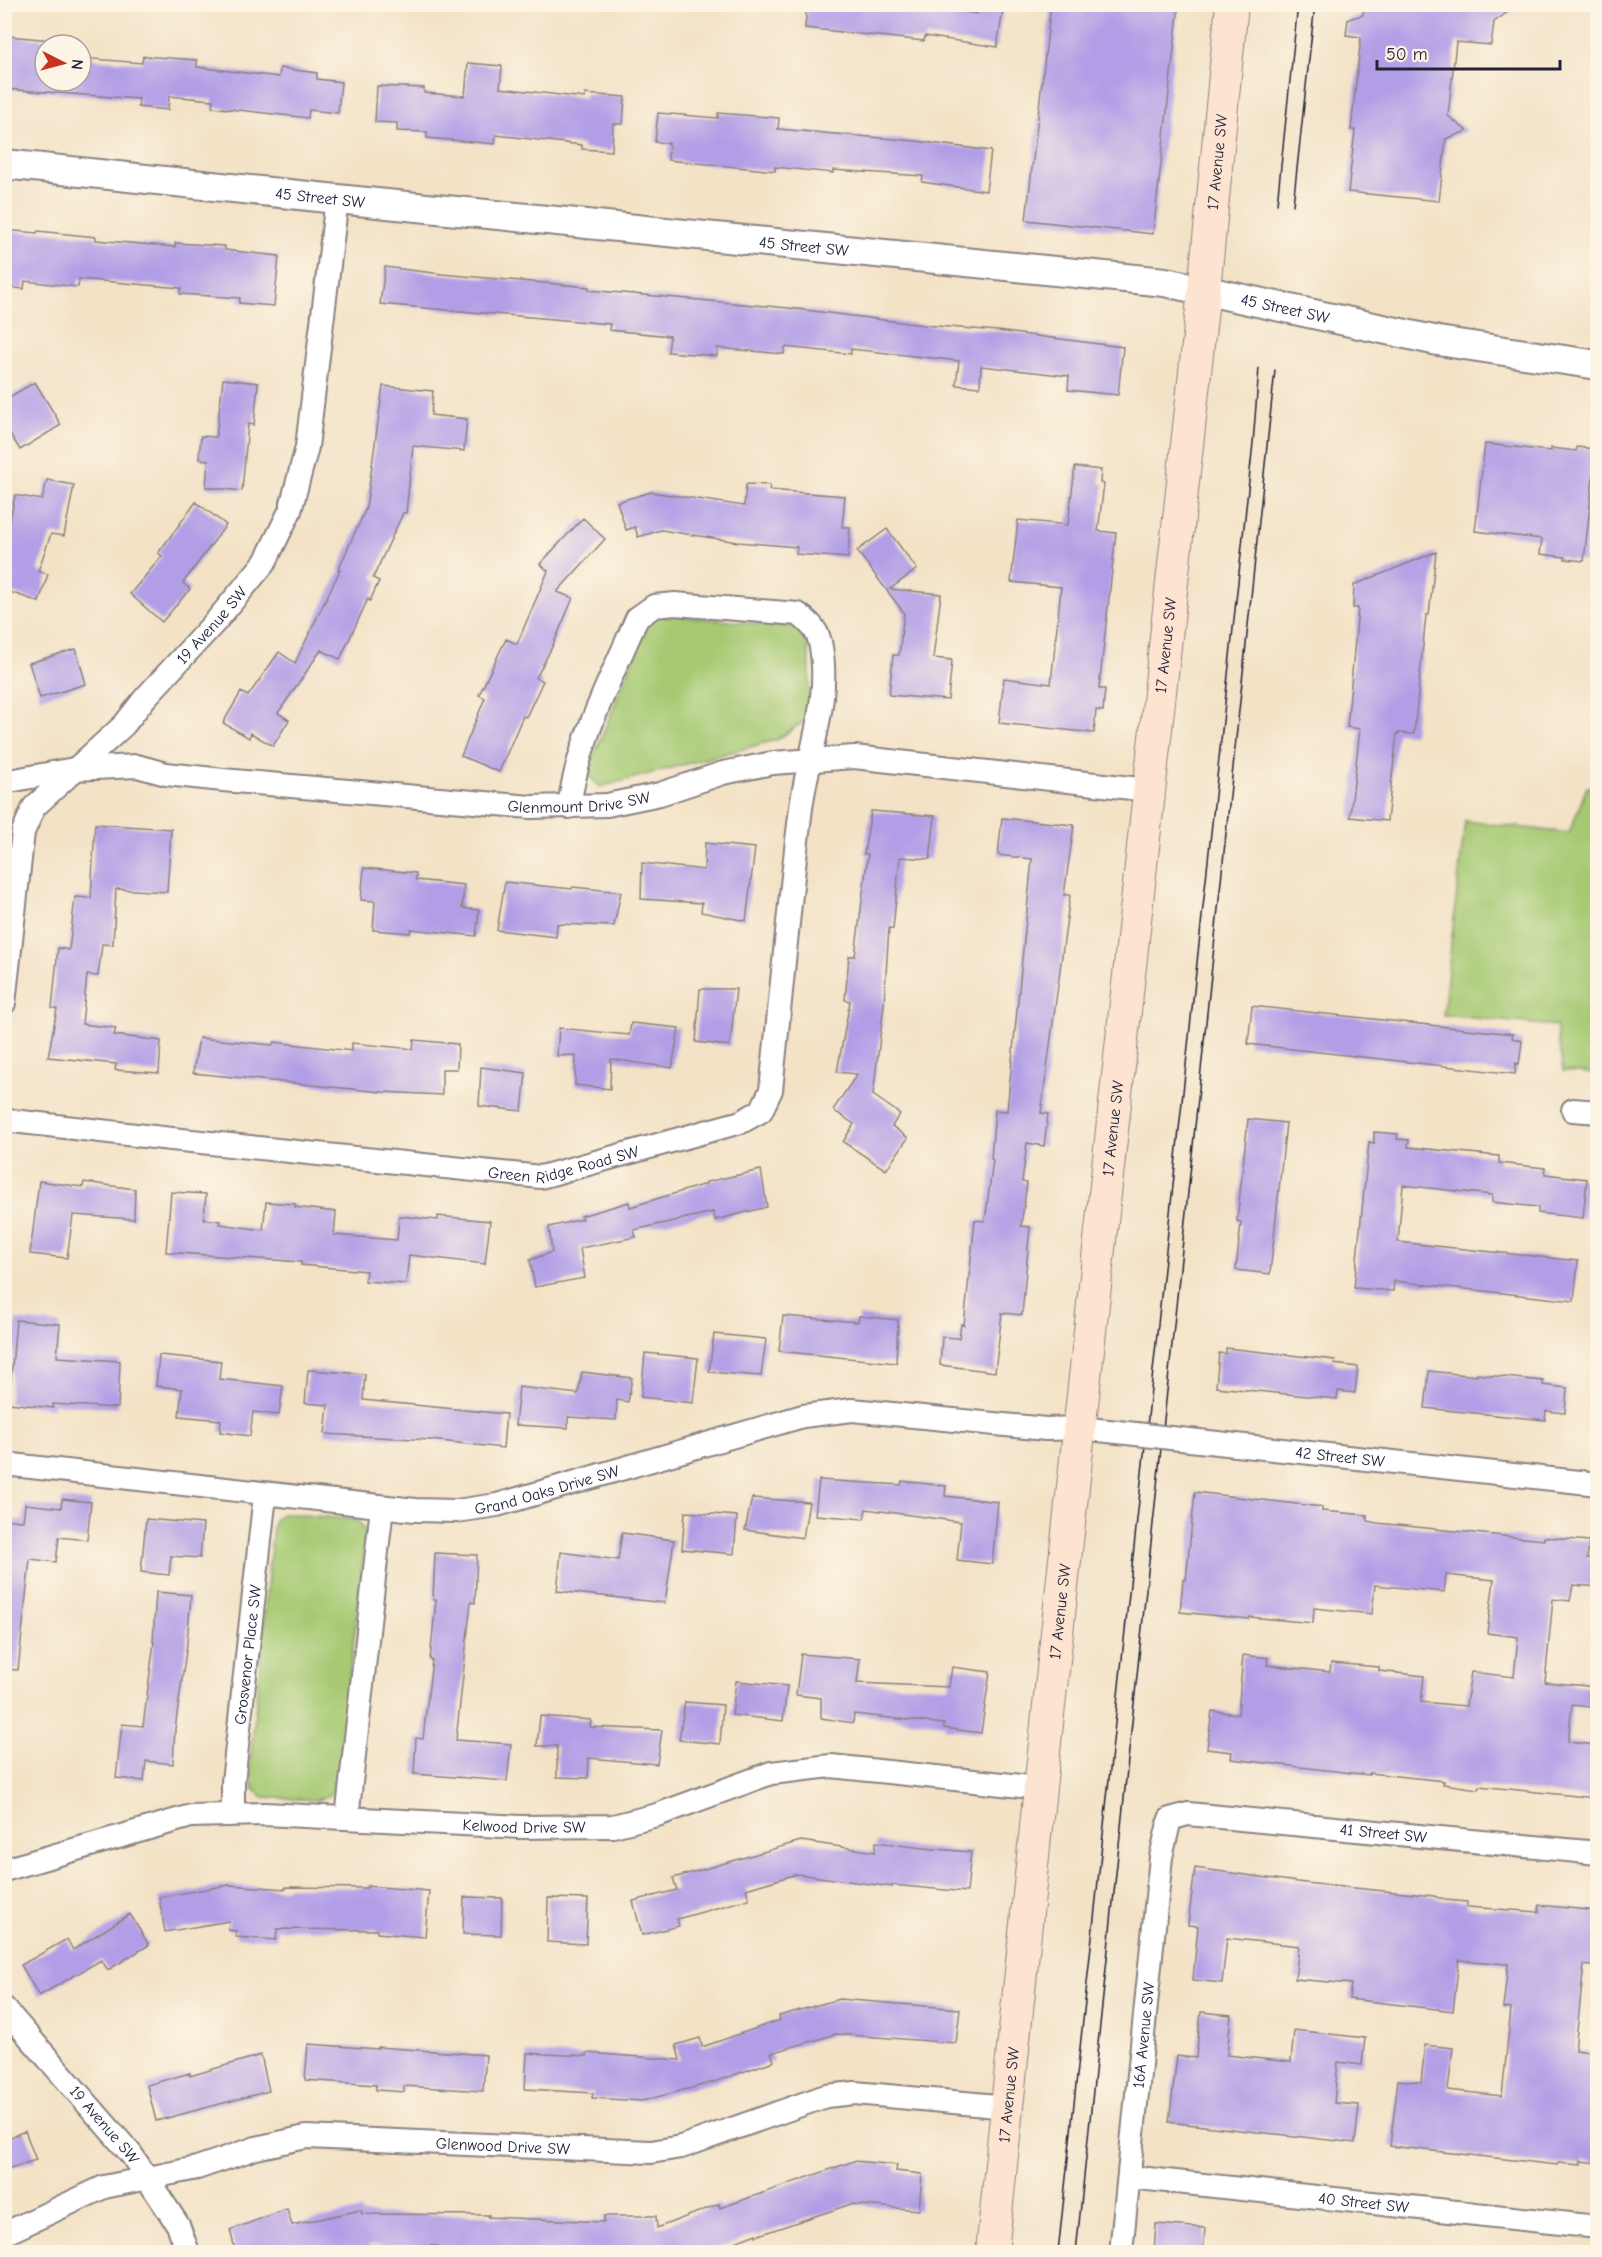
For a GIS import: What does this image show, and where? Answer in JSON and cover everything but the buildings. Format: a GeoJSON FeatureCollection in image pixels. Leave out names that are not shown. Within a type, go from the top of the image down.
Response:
{"type":"FeatureCollection","features":[{"type":"Feature","properties":{"kind":"main road","name":"17 Avenue SW"},"geometry":{"type":"LineString","coordinates":[[992,2253],[1040,1788],[1204,290],[1232,4]]}},
{"type":"Feature","properties":{"kind":"street","name":"45 Street SW"},"geometry":{"type":"LineString","coordinates":[[4,164],[1165,282],[1240,300],[1468,346],[1598,365]]}},
{"type":"Feature","properties":{"kind":"street","name":"19 Avenue SW"},"geometry":{"type":"LineString","coordinates":[[4,1003],[23,832],[34,807],[124,725],[145,698],[216,621],[265,562],[290,511],[307,447],[336,199]]}},
{"type":"Feature","properties":{"kind":"street","name":"Green Ridge Road SW"},"geometry":{"type":"LineString","coordinates":[[4,1120],[541,1177],[741,1122],[761,1111],[771,1090],[801,806],[820,718],[822,672],[820,640],[811,623],[798,614],[675,604],[654,606],[637,618],[583,746],[573,776],[569,807]]}},
{"type":"Feature","properties":{"kind":"street","name":"Glenmount Drive SW"},"geometry":{"type":"LineString","coordinates":[[4,782],[74,769],[137,766],[166,774],[278,785],[531,807],[569,807],[607,805],[660,794],[723,773],[772,763],[854,757],[1149,790]]}},
{"type":"Feature","properties":{"kind":"street"},"geometry":{"type":"LineString","coordinates":[[1573,1110],[1598,1112]]}},
{"type":"Feature","properties":{"kind":"street","name":"Grand Oaks Drive SW"},"geometry":{"type":"LineString","coordinates":[[4,1464],[265,1495],[415,1510],[456,1511],[497,1505],[803,1416],[852,1410],[1046,1429],[1080,1428]]}},
{"type":"Feature","properties":{"kind":"street","name":"42 Street SW"},"geometry":{"type":"LineString","coordinates":[[1080,1428],[1598,1484]]}},
{"type":"Feature","properties":{"kind":"street","name":"Grosvenor Place SW"},"geometry":{"type":"LineString","coordinates":[[233,1814],[233,1782],[265,1495]]}},
{"type":"Feature","properties":{"kind":"street"},"geometry":{"type":"LineString","coordinates":[[347,1818],[382,1507]]}},
{"type":"Feature","properties":{"kind":"street","name":"Kelwood Drive SW"},"geometry":{"type":"LineString","coordinates":[[4,1870],[191,1816],[233,1814],[520,1827],[613,1826],[657,1815],[771,1773],[831,1767],[1040,1788]]}},
{"type":"Feature","properties":{"kind":"street","name":"41 Street SW"},"geometry":{"type":"LineString","coordinates":[[1170,1820],[1188,1814],[1598,1853]]}},
{"type":"Feature","properties":{"kind":"street","name":"16A Avenue SW"},"geometry":{"type":"LineString","coordinates":[[1121,2253],[1161,1857],[1170,1820]]}},
{"type":"Feature","properties":{"kind":"street","name":"19 Avenue SW"},"geometry":{"type":"LineString","coordinates":[[4,2008],[131,2154],[178,2224],[189,2253]]}},
{"type":"Feature","properties":{"kind":"street","name":"Glenwood Drive SW"},"geometry":{"type":"LineString","coordinates":[[4,2234],[104,2187],[197,2168],[256,2148],[306,2138],[651,2152],[681,2147],[826,2096],[855,2093],[1008,2107]]}},
{"type":"Feature","properties":{"kind":"street","name":"40 Street SW"},"geometry":{"type":"LineString","coordinates":[[1129,2177],[1598,2227]]}},
{"type":"Feature","properties":{"kind":"green space"},"geometry":{"type":"Polygon","coordinates":[[[662,614],[798,628],[807,637],[810,668],[808,719],[776,740],[600,787],[592,779],[589,768],[649,620],[662,614]]]}},
{"type":"Feature","properties":{"kind":"green space"},"geometry":{"type":"Polygon","coordinates":[[[1587,787],[1598,789],[1597,1077],[1592,1073],[1563,1071],[1556,1026],[1443,1015],[1465,821],[1569,833],[1587,787]]]}},
{"type":"Feature","properties":{"kind":"green space"},"geometry":{"type":"Polygon","coordinates":[[[283,1513],[357,1520],[366,1532],[338,1779],[330,1795],[317,1800],[263,1797],[254,1789],[249,1775],[273,1526],[275,1519],[283,1513]]]}},
{"type":"Feature","properties":{"kind":"tram line"},"geometry":{"type":"LineString","coordinates":[[1277,204],[1298,4]]}},
{"type":"Feature","properties":{"kind":"tram line"},"geometry":{"type":"LineString","coordinates":[[1293,205],[1315,4]]}},
{"type":"Feature","properties":{"kind":"tram line"},"geometry":{"type":"LineString","coordinates":[[1058,2252],[1253,443],[1259,368]]}},
{"type":"Feature","properties":{"kind":"tram line"},"geometry":{"type":"LineString","coordinates":[[1076,2252],[1275,370]]}}]}
